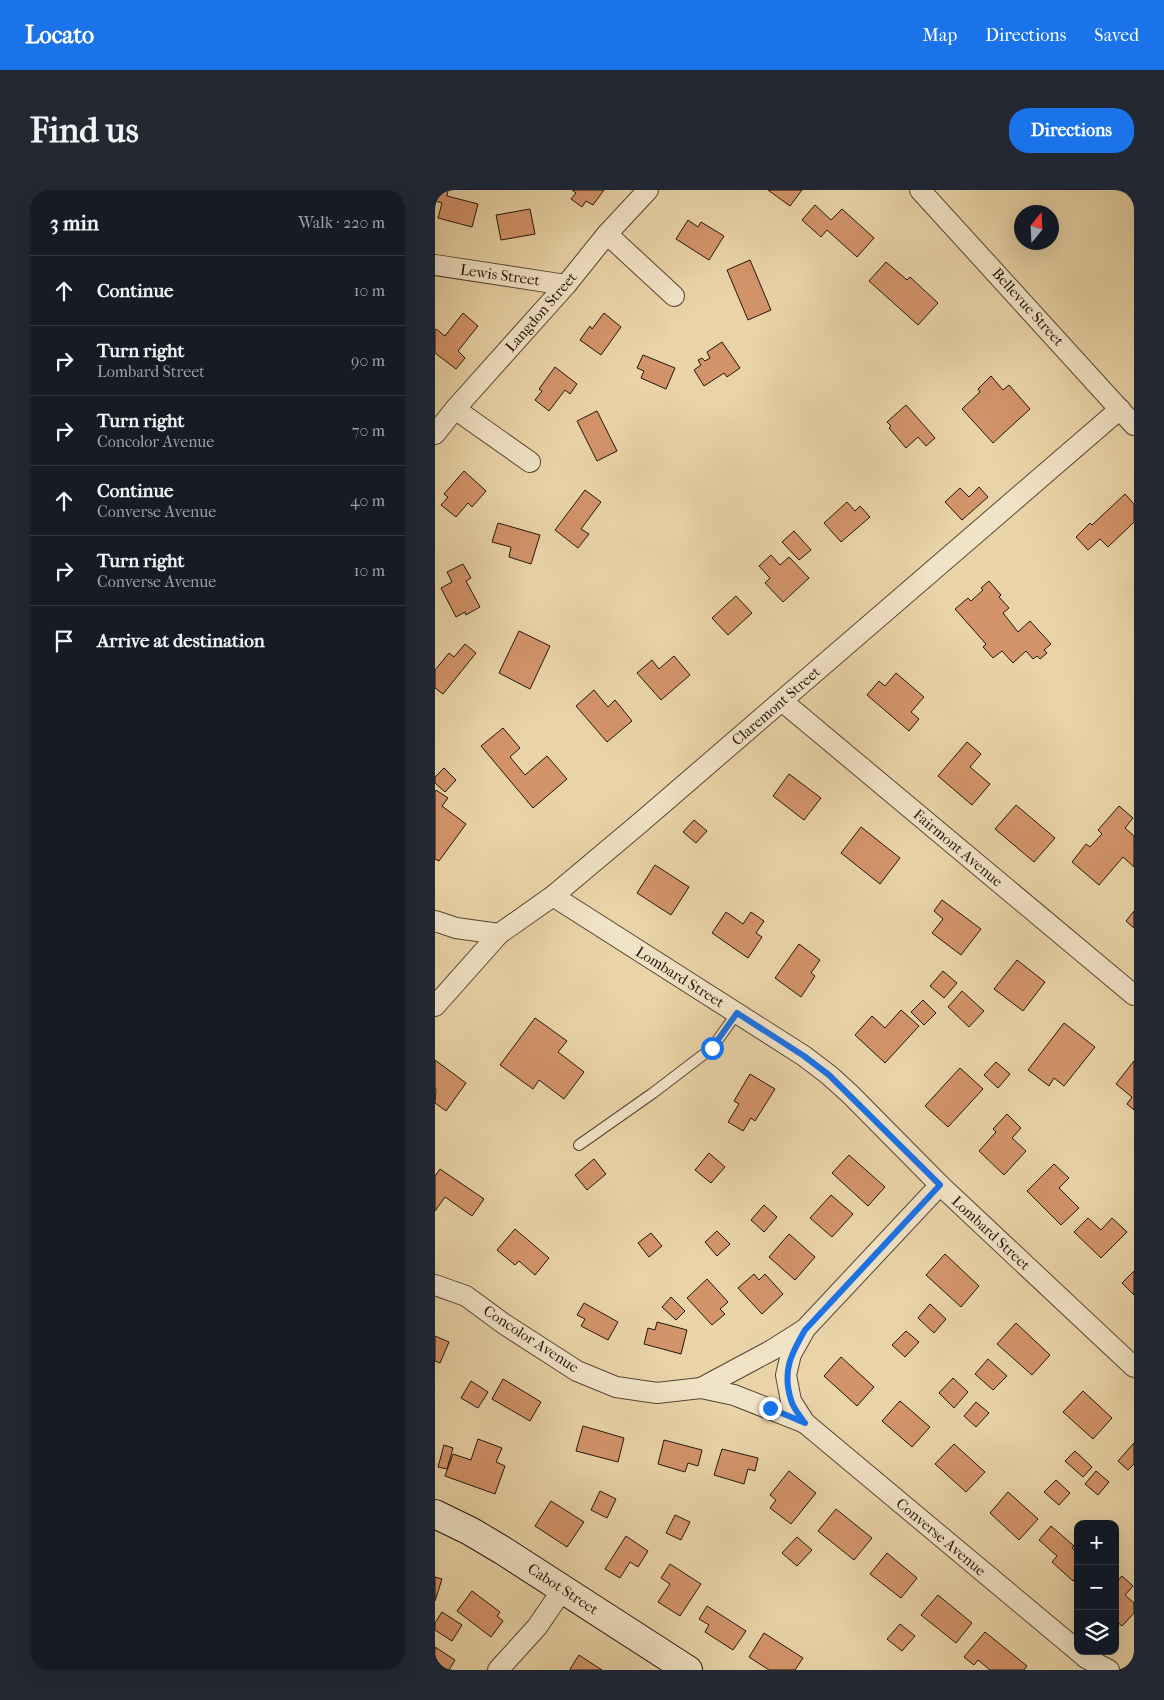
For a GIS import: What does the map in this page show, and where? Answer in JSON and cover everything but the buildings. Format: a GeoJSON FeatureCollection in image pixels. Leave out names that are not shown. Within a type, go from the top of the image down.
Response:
{"type":"FeatureCollection","features":[{"type":"Feature","properties":{"kind":"street","name":"Langdon Street"},"geometry":{"type":"LineString","coordinates":[[435,434],[566,285],[607,234],[648,190]]}},
{"type":"Feature","properties":{"kind":"street","name":"Bellevue Street"},"geometry":{"type":"LineString","coordinates":[[920,190],[1134,425]]}},
{"type":"Feature","properties":{"kind":"street"},"geometry":{"type":"LineString","coordinates":[[607,234],[674,296]]}},
{"type":"Feature","properties":{"kind":"street","name":"Lewis Street"},"geometry":{"type":"LineString","coordinates":[[435,265],[566,285]]}},
{"type":"Feature","properties":{"kind":"street"},"geometry":{"type":"LineString","coordinates":[[455,409],[530,462]]}},
{"type":"Feature","properties":{"kind":"street","name":"Claremont Street"},"geometry":{"type":"LineString","coordinates":[[435,1006],[499,934],[553,896],[1120,409]]}},
{"type":"Feature","properties":{"kind":"street","name":"Fairmont Avenue"},"geometry":{"type":"LineString","coordinates":[[782,701],[1134,995]]}},
{"type":"Feature","properties":{"kind":"street","name":"Lombard Street"},"geometry":{"type":"LineString","coordinates":[[553,896],[804,1056],[829,1075],[940,1185],[1134,1367]]}},
{"type":"Feature","properties":{"kind":"street"},"geometry":{"type":"LineString","coordinates":[[435,921],[457,928],[499,934]]}},
{"type":"Feature","properties":{"kind":"street","name":"Concolor Avenue"},"geometry":{"type":"LineString","coordinates":[[435,1284],[466,1296],[504,1324],[577,1371],[616,1387],[657,1393],[701,1388],[773,1350],[805,1330],[940,1185]]}},
{"type":"Feature","properties":{"kind":"street","name":"Converse Avenue"},"geometry":{"type":"LineString","coordinates":[[805,1330],[791,1354],[787,1375],[791,1401],[805,1423],[1084,1658],[1109,1670]]}},
{"type":"Feature","properties":{"kind":"street","name":"Converse Avenue"},"geometry":{"type":"LineString","coordinates":[[701,1388],[734,1395],[805,1423]]}},
{"type":"Feature","properties":{"kind":"street","name":"Cabot Street"},"geometry":{"type":"LineString","coordinates":[[435,1514],[470,1531],[688,1670]]}},
{"type":"Feature","properties":{"kind":"street"},"geometry":{"type":"LineString","coordinates":[[498,1670],[537,1627],[563,1589]]}},
{"type":"Feature","properties":{"kind":"lane"},"geometry":{"type":"LineString","coordinates":[[579,1145],[653,1093],[712,1048],[737,1013]]}},
{"type":"Feature","properties":{"kind":"route"},"geometry":{"type":"LineString","coordinates":[[712,1048],[737,1013],[804,1056],[829,1075],[940,1185],[805,1330],[791,1354],[787,1375],[791,1401],[805,1423],[770,1408]]}}]}
